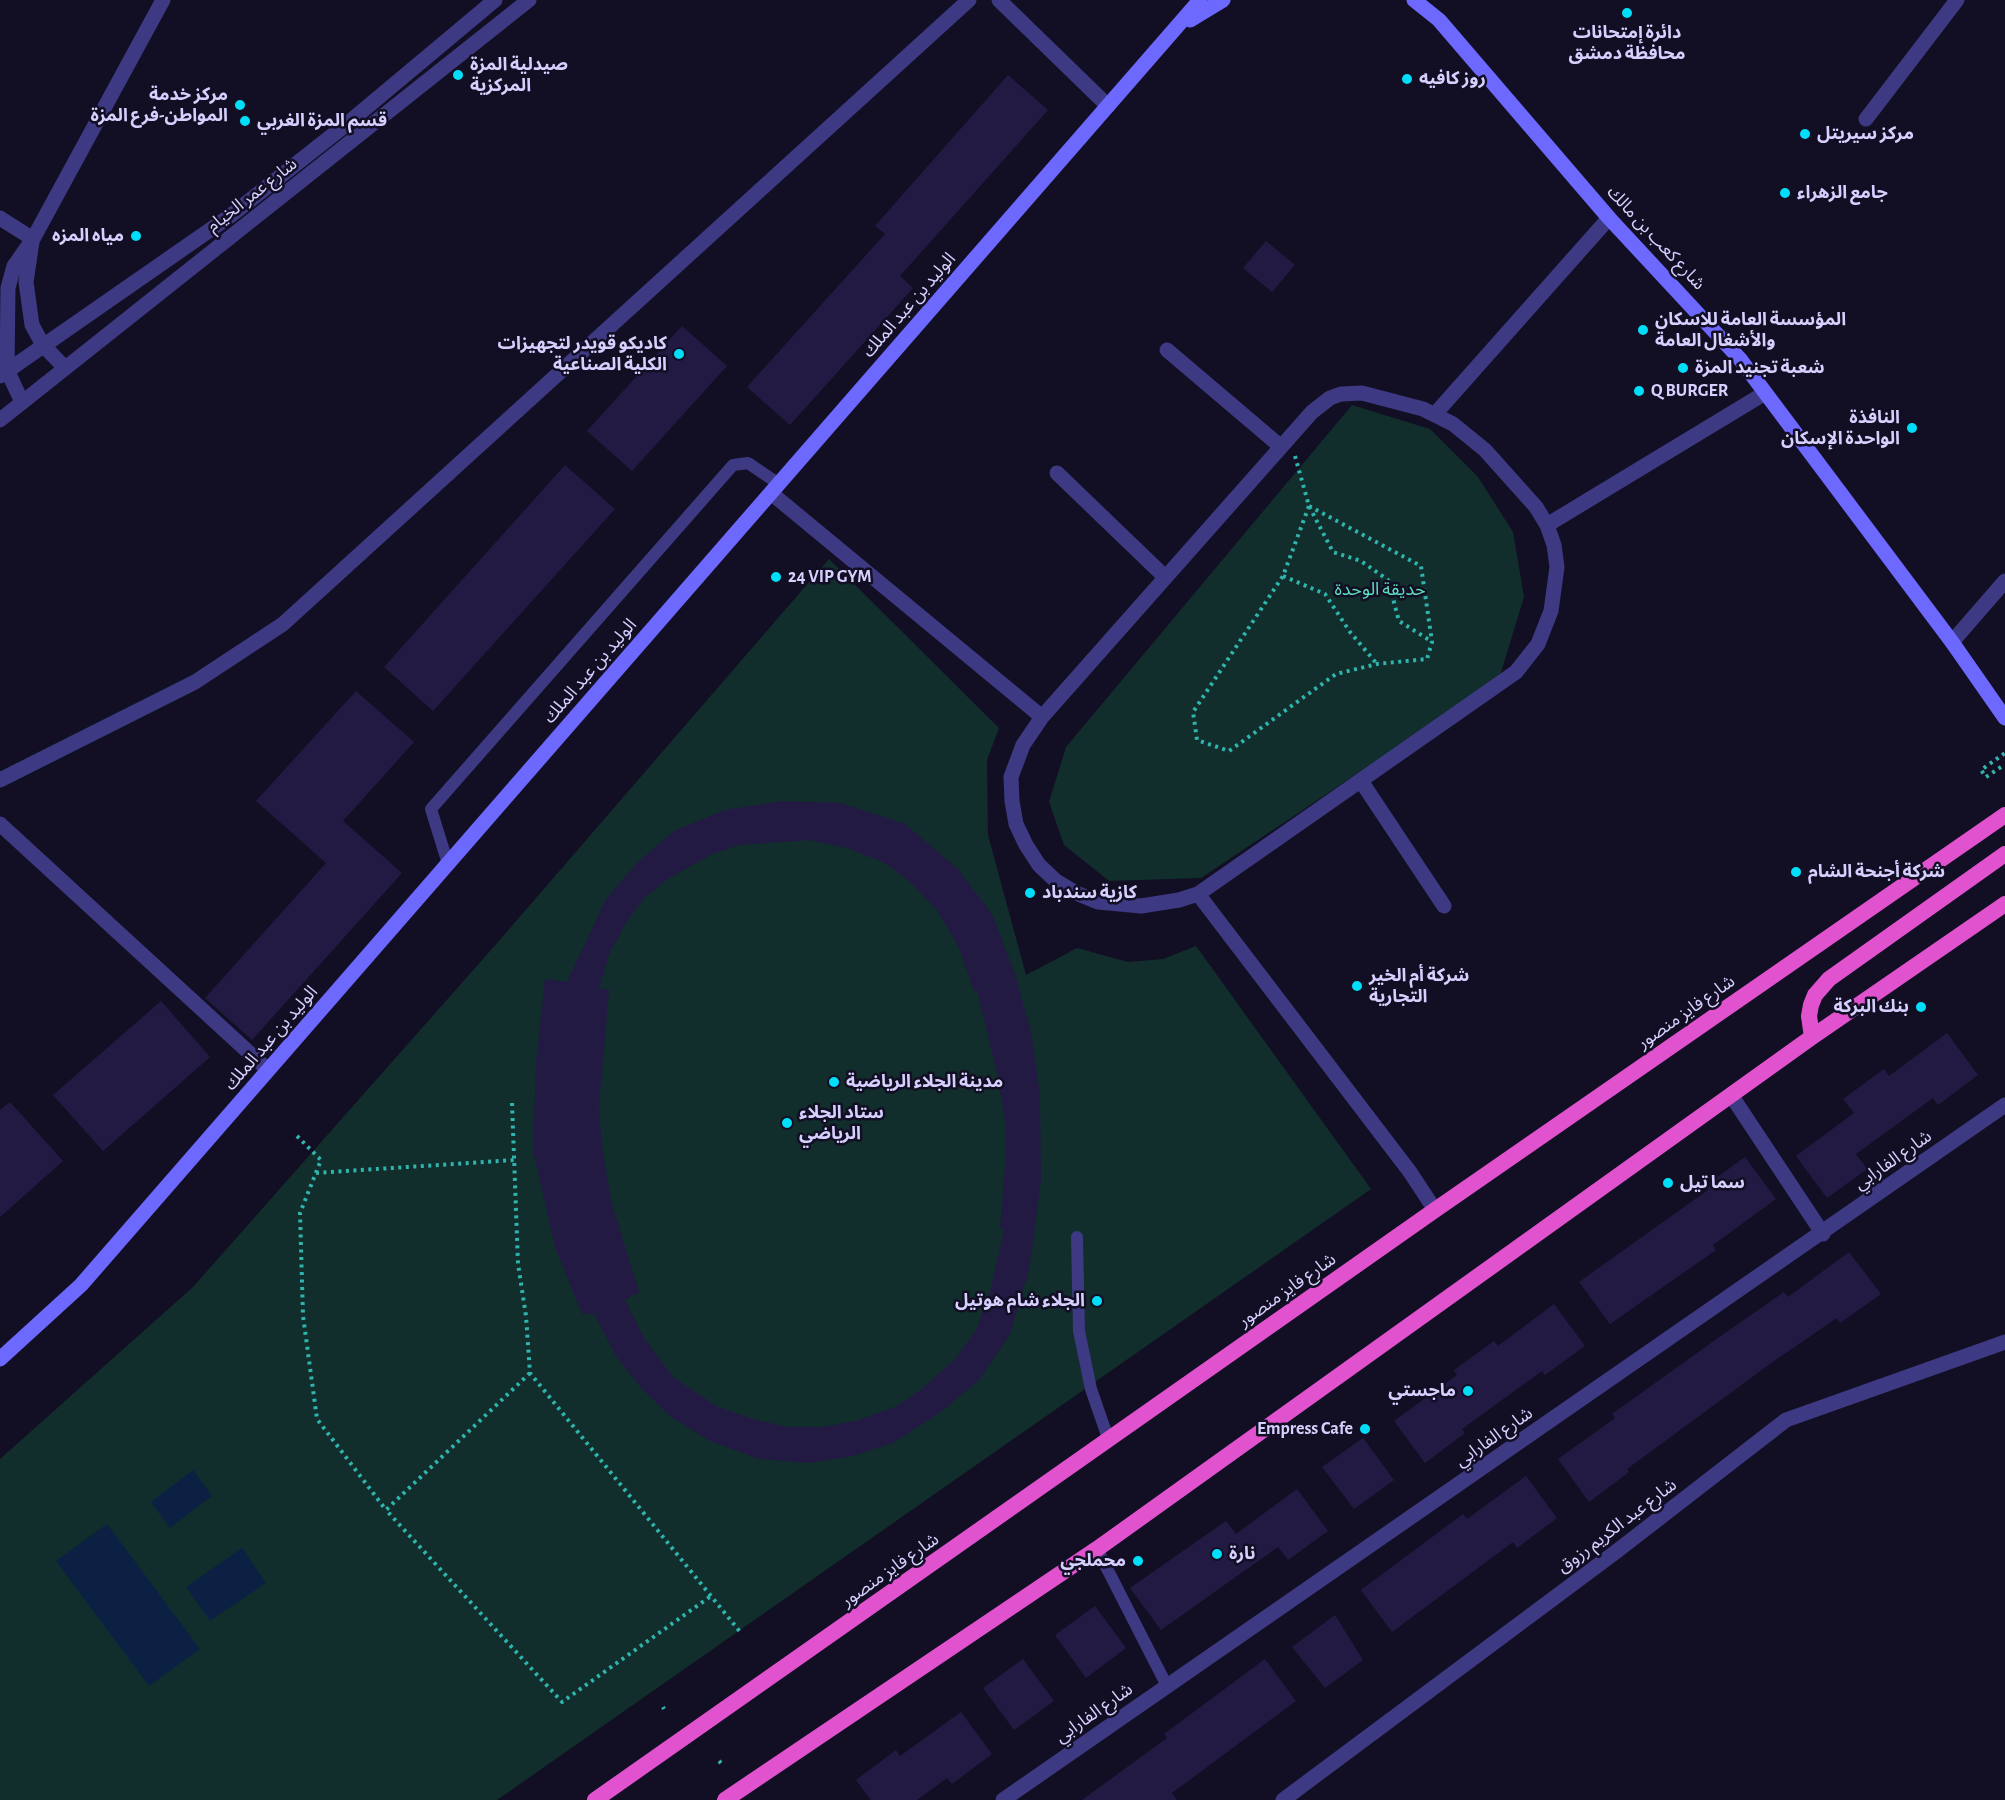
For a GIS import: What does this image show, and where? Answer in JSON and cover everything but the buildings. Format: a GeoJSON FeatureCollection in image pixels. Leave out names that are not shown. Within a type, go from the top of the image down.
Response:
{"type":"FeatureCollection","features":[{"type":"Feature","properties":{"kind":"highway","name":"شارع فايز منصور"},"geometry":{"type":"LineString","coordinates":[[594,1800],[1109,1441],[1435,1210],[2005,815]]}},
{"type":"Feature","properties":{"kind":"highway"},"geometry":{"type":"LineString","coordinates":[[1812,1037],[1809,1016],[1811,1005],[1815,995],[1829,979],[2005,854]]}},
{"type":"Feature","properties":{"kind":"highway"},"geometry":{"type":"LineString","coordinates":[[725,1800],[1097,1549],[1812,1037],[2005,904]]}},
{"type":"Feature","properties":{"kind":"main road","name":"الوليد بن عبد الملك"},"geometry":{"type":"LineString","coordinates":[[0,1359],[81,1285],[1200,0]]}},
{"type":"Feature","properties":{"kind":"main road"},"geometry":{"type":"LineString","coordinates":[[1174,30],[1223,0]]}},
{"type":"Feature","properties":{"kind":"main road","name":"شارع كعب بن مالك"},"geometry":{"type":"LineString","coordinates":[[1414,0],[1439,20],[1609,218],[1689,302],[1714,334],[1740,359],[1952,642],[2005,718]]}},
{"type":"Feature","properties":{"kind":"street"},"geometry":{"type":"LineString","coordinates":[[22,402],[3,373],[9,288],[14,266],[33,239],[163,0]]}},
{"type":"Feature","properties":{"kind":"street","name":"شارع عمر الخيام"},"geometry":{"type":"LineString","coordinates":[[3,373],[230,216],[348,123],[495,0]]}},
{"type":"Feature","properties":{"kind":"street","name":"شارع عمر الخيام"},"geometry":{"type":"LineString","coordinates":[[0,420],[530,0]]}},
{"type":"Feature","properties":{"kind":"street"},"geometry":{"type":"LineString","coordinates":[[0,780],[195,682],[283,624],[969,0]]}},
{"type":"Feature","properties":{"kind":"street"},"geometry":{"type":"LineString","coordinates":[[999,0],[1108,106]]}},
{"type":"Feature","properties":{"kind":"street"},"geometry":{"type":"LineString","coordinates":[[1866,119],[1957,0]]}},
{"type":"Feature","properties":{"kind":"street"},"geometry":{"type":"LineString","coordinates":[[0,218],[33,239]]}},
{"type":"Feature","properties":{"kind":"street"},"geometry":{"type":"LineString","coordinates":[[1436,414],[1609,218]]}},
{"type":"Feature","properties":{"kind":"street"},"geometry":{"type":"LineString","coordinates":[[33,239],[26,282],[32,325],[43,345],[65,368]]}},
{"type":"Feature","properties":{"kind":"street"},"geometry":{"type":"LineString","coordinates":[[101,305],[118,326]]}},
{"type":"Feature","properties":{"kind":"street"},"geometry":{"type":"LineString","coordinates":[[1167,350],[1285,441]]}},
{"type":"Feature","properties":{"kind":"street"},"geometry":{"type":"LineString","coordinates":[[1547,525],[1765,393]]}},
{"type":"Feature","properties":{"kind":"street"},"geometry":{"type":"LineString","coordinates":[[1341,394],[1372,395],[1436,414],[1454,424],[1485,450],[1524,490],[1547,525],[1554,545],[1557,567],[1556,589],[1546,627],[1528,658],[1516,672],[1198,894],[1179,900],[1141,906],[1098,902],[1076,893],[1056,881],[1039,865],[1016,824],[1011,777],[1023,745],[1042,717],[1285,441],[1320,404],[1341,394]]}},
{"type":"Feature","properties":{"kind":"street"},"geometry":{"type":"LineString","coordinates":[[1057,473],[1165,577]]}},
{"type":"Feature","properties":{"kind":"street"},"geometry":{"type":"LineString","coordinates":[[775,489],[1042,717]]}},
{"type":"Feature","properties":{"kind":"street"},"geometry":{"type":"LineString","coordinates":[[1952,642],[2005,581]]}},
{"type":"Feature","properties":{"kind":"street"},"geometry":{"type":"LineString","coordinates":[[1361,781],[1444,906]]}},
{"type":"Feature","properties":{"kind":"street"},"geometry":{"type":"LineString","coordinates":[[0,824],[268,1070]]}},
{"type":"Feature","properties":{"kind":"street"},"geometry":{"type":"LineString","coordinates":[[1198,894],[1410,1172],[1435,1210]]}},
{"type":"Feature","properties":{"kind":"street"},"geometry":{"type":"LineString","coordinates":[[1731,1095],[1823,1233]]}},
{"type":"Feature","properties":{"kind":"street","name":"شارع الفارابي"},"geometry":{"type":"LineString","coordinates":[[1003,1800],[2005,1105]]}},
{"type":"Feature","properties":{"kind":"street","name":"شارع عبد الكريم رزوق"},"geometry":{"type":"LineString","coordinates":[[1283,1800],[1617,1551],[1786,1420],[2005,1342]]}},
{"type":"Feature","properties":{"kind":"lane"},"geometry":{"type":"LineString","coordinates":[[448,864],[431,809],[733,465],[748,463],[775,489]]}},
{"type":"Feature","properties":{"kind":"lane"},"geometry":{"type":"LineString","coordinates":[[1077,1237],[1079,1331],[1091,1389],[1109,1441]]}},
{"type":"Feature","properties":{"kind":"lane"},"geometry":{"type":"LineString","coordinates":[[1097,1549],[1167,1686]]}},
{"type":"Feature","properties":{"kind":"path"},"geometry":{"type":"LineString","coordinates":[[1285,441],[1310,506],[1333,552],[1361,561],[1388,580],[1399,621],[1432,642]]}},
{"type":"Feature","properties":{"kind":"path"},"geometry":{"type":"LineString","coordinates":[[1310,506],[1421,566],[1432,642],[1427,659],[1377,664],[1336,674],[1229,751],[1197,740],[1193,712],[1283,576],[1310,506]]}},
{"type":"Feature","properties":{"kind":"path"},"geometry":{"type":"LineString","coordinates":[[1283,576],[1325,594],[1350,632],[1377,664]]}},
{"type":"Feature","properties":{"kind":"path"},"geometry":{"type":"LineString","coordinates":[[2001,767],[1986,777],[1981,770],[2005,753]]}},
{"type":"Feature","properties":{"kind":"path"},"geometry":{"type":"LineString","coordinates":[[512,1103],[518,1264],[526,1316],[530,1373],[741,1633]]}},
{"type":"Feature","properties":{"kind":"path"},"geometry":{"type":"LineString","coordinates":[[297,1136],[321,1160],[300,1213],[303,1316],[317,1419],[386,1510],[562,1701],[711,1596]]}},
{"type":"Feature","properties":{"kind":"path"},"geometry":{"type":"LineString","coordinates":[[316,1173],[514,1160]]}},
{"type":"Feature","properties":{"kind":"path"},"geometry":{"type":"LineString","coordinates":[[386,1510],[530,1373]]}},
{"type":"Feature","properties":{"kind":"green space","name":"حديقة الوحدة"},"geometry":{"type":"Polygon","coordinates":[[[1352,405],[1430,429],[1478,477],[1513,532],[1524,597],[1499,679],[1201,878],[1109,881],[1064,845],[1049,802],[1066,747],[1352,405]]]}},
{"type":"Feature","properties":{"kind":"green space","name":"مدينة الجلاء الرياضية"},"geometry":{"type":"Polygon","coordinates":[[[829,559],[999,728],[987,760],[988,835],[1026,975],[1077,948],[1128,962],[1163,959],[1196,946],[1371,1189],[497,1800],[0,1800],[0,1459],[193,1287],[498,942],[829,559]]]}},
{"type":"Feature","properties":{"kind":"water"},"geometry":{"type":"Polygon","coordinates":[[[193,1470],[212,1496],[170,1528],[151,1502],[193,1470]]]}},
{"type":"Feature","properties":{"kind":"water"},"geometry":{"type":"Polygon","coordinates":[[[107,1524],[200,1649],[149,1686],[56,1561],[107,1524]]]}},
{"type":"Feature","properties":{"kind":"water"},"geometry":{"type":"Polygon","coordinates":[[[242,1548],[266,1583],[210,1621],[186,1587],[242,1548]]]}},
{"type":"Feature","properties":{"kind":"place","name":"دائرة إمتحانات محافظة دمشق"},"geometry":{"type":"Point","coordinates":[1627,13]}},
{"type":"Feature","properties":{"kind":"place","name":"صيدلية المزة المركزية"},"geometry":{"type":"Point","coordinates":[458,75]}},
{"type":"Feature","properties":{"kind":"place","name":"روز كافيه"},"geometry":{"type":"Point","coordinates":[1407,79]}},
{"type":"Feature","properties":{"kind":"place","name":"مركز خدمة المواطن-فرع المزة"},"geometry":{"type":"Point","coordinates":[240,105]}},
{"type":"Feature","properties":{"kind":"place","name":"قسم المزة الغربي"},"geometry":{"type":"Point","coordinates":[245,121]}},
{"type":"Feature","properties":{"kind":"place","name":"مركز سيريتل"},"geometry":{"type":"Point","coordinates":[1805,134]}},
{"type":"Feature","properties":{"kind":"place","name":"جامع الزهراء"},"geometry":{"type":"Point","coordinates":[1785,193]}},
{"type":"Feature","properties":{"kind":"place","name":"مياه المزه"},"geometry":{"type":"Point","coordinates":[136,236]}},
{"type":"Feature","properties":{"kind":"place","name":"المؤسسة العامة للاسكان والأشغال العامة"},"geometry":{"type":"Point","coordinates":[1643,330]}},
{"type":"Feature","properties":{"kind":"place","name":"كاديكو قويدر لتجهيزات الكلية الصناعية"},"geometry":{"type":"Point","coordinates":[679,354]}},
{"type":"Feature","properties":{"kind":"place","name":"شعبة تجنيد المزة"},"geometry":{"type":"Point","coordinates":[1683,368]}},
{"type":"Feature","properties":{"kind":"place","name":"Q BURGER"},"geometry":{"type":"Point","coordinates":[1639,391]}},
{"type":"Feature","properties":{"kind":"place","name":"النافذة الواحدة الإسكان"},"geometry":{"type":"Point","coordinates":[1912,428]}},
{"type":"Feature","properties":{"kind":"place","name":"24 VIP GYM"},"geometry":{"type":"Point","coordinates":[776,577]}},
{"type":"Feature","properties":{"kind":"place","name":"شركة أجنحة الشام"},"geometry":{"type":"Point","coordinates":[1796,872]}},
{"type":"Feature","properties":{"kind":"place","name":"كازية سندباد"},"geometry":{"type":"Point","coordinates":[1030,893]}},
{"type":"Feature","properties":{"kind":"place","name":"شركة أم الخير التجارية"},"geometry":{"type":"Point","coordinates":[1357,986]}},
{"type":"Feature","properties":{"kind":"place","name":"بنك البركة"},"geometry":{"type":"Point","coordinates":[1921,1007]}},
{"type":"Feature","properties":{"kind":"place","name":"مدينة الجلاء الرياضية"},"geometry":{"type":"Point","coordinates":[834,1082]}},
{"type":"Feature","properties":{"kind":"place","name":"ستاد الجلاء الرياضي"},"geometry":{"type":"Point","coordinates":[787,1123]}},
{"type":"Feature","properties":{"kind":"place","name":"سما تيل"},"geometry":{"type":"Point","coordinates":[1668,1183]}},
{"type":"Feature","properties":{"kind":"place","name":"الجلاء شام هوتيل"},"geometry":{"type":"Point","coordinates":[1097,1301]}},
{"type":"Feature","properties":{"kind":"place","name":"ماجستي"},"geometry":{"type":"Point","coordinates":[1468,1391]}},
{"type":"Feature","properties":{"kind":"place","name":"Empress Cafe"},"geometry":{"type":"Point","coordinates":[1365,1429]}},
{"type":"Feature","properties":{"kind":"place","name":"نارة"},"geometry":{"type":"Point","coordinates":[1217,1554]}},
{"type":"Feature","properties":{"kind":"place","name":"محملجي"},"geometry":{"type":"Point","coordinates":[1138,1561]}}]}
